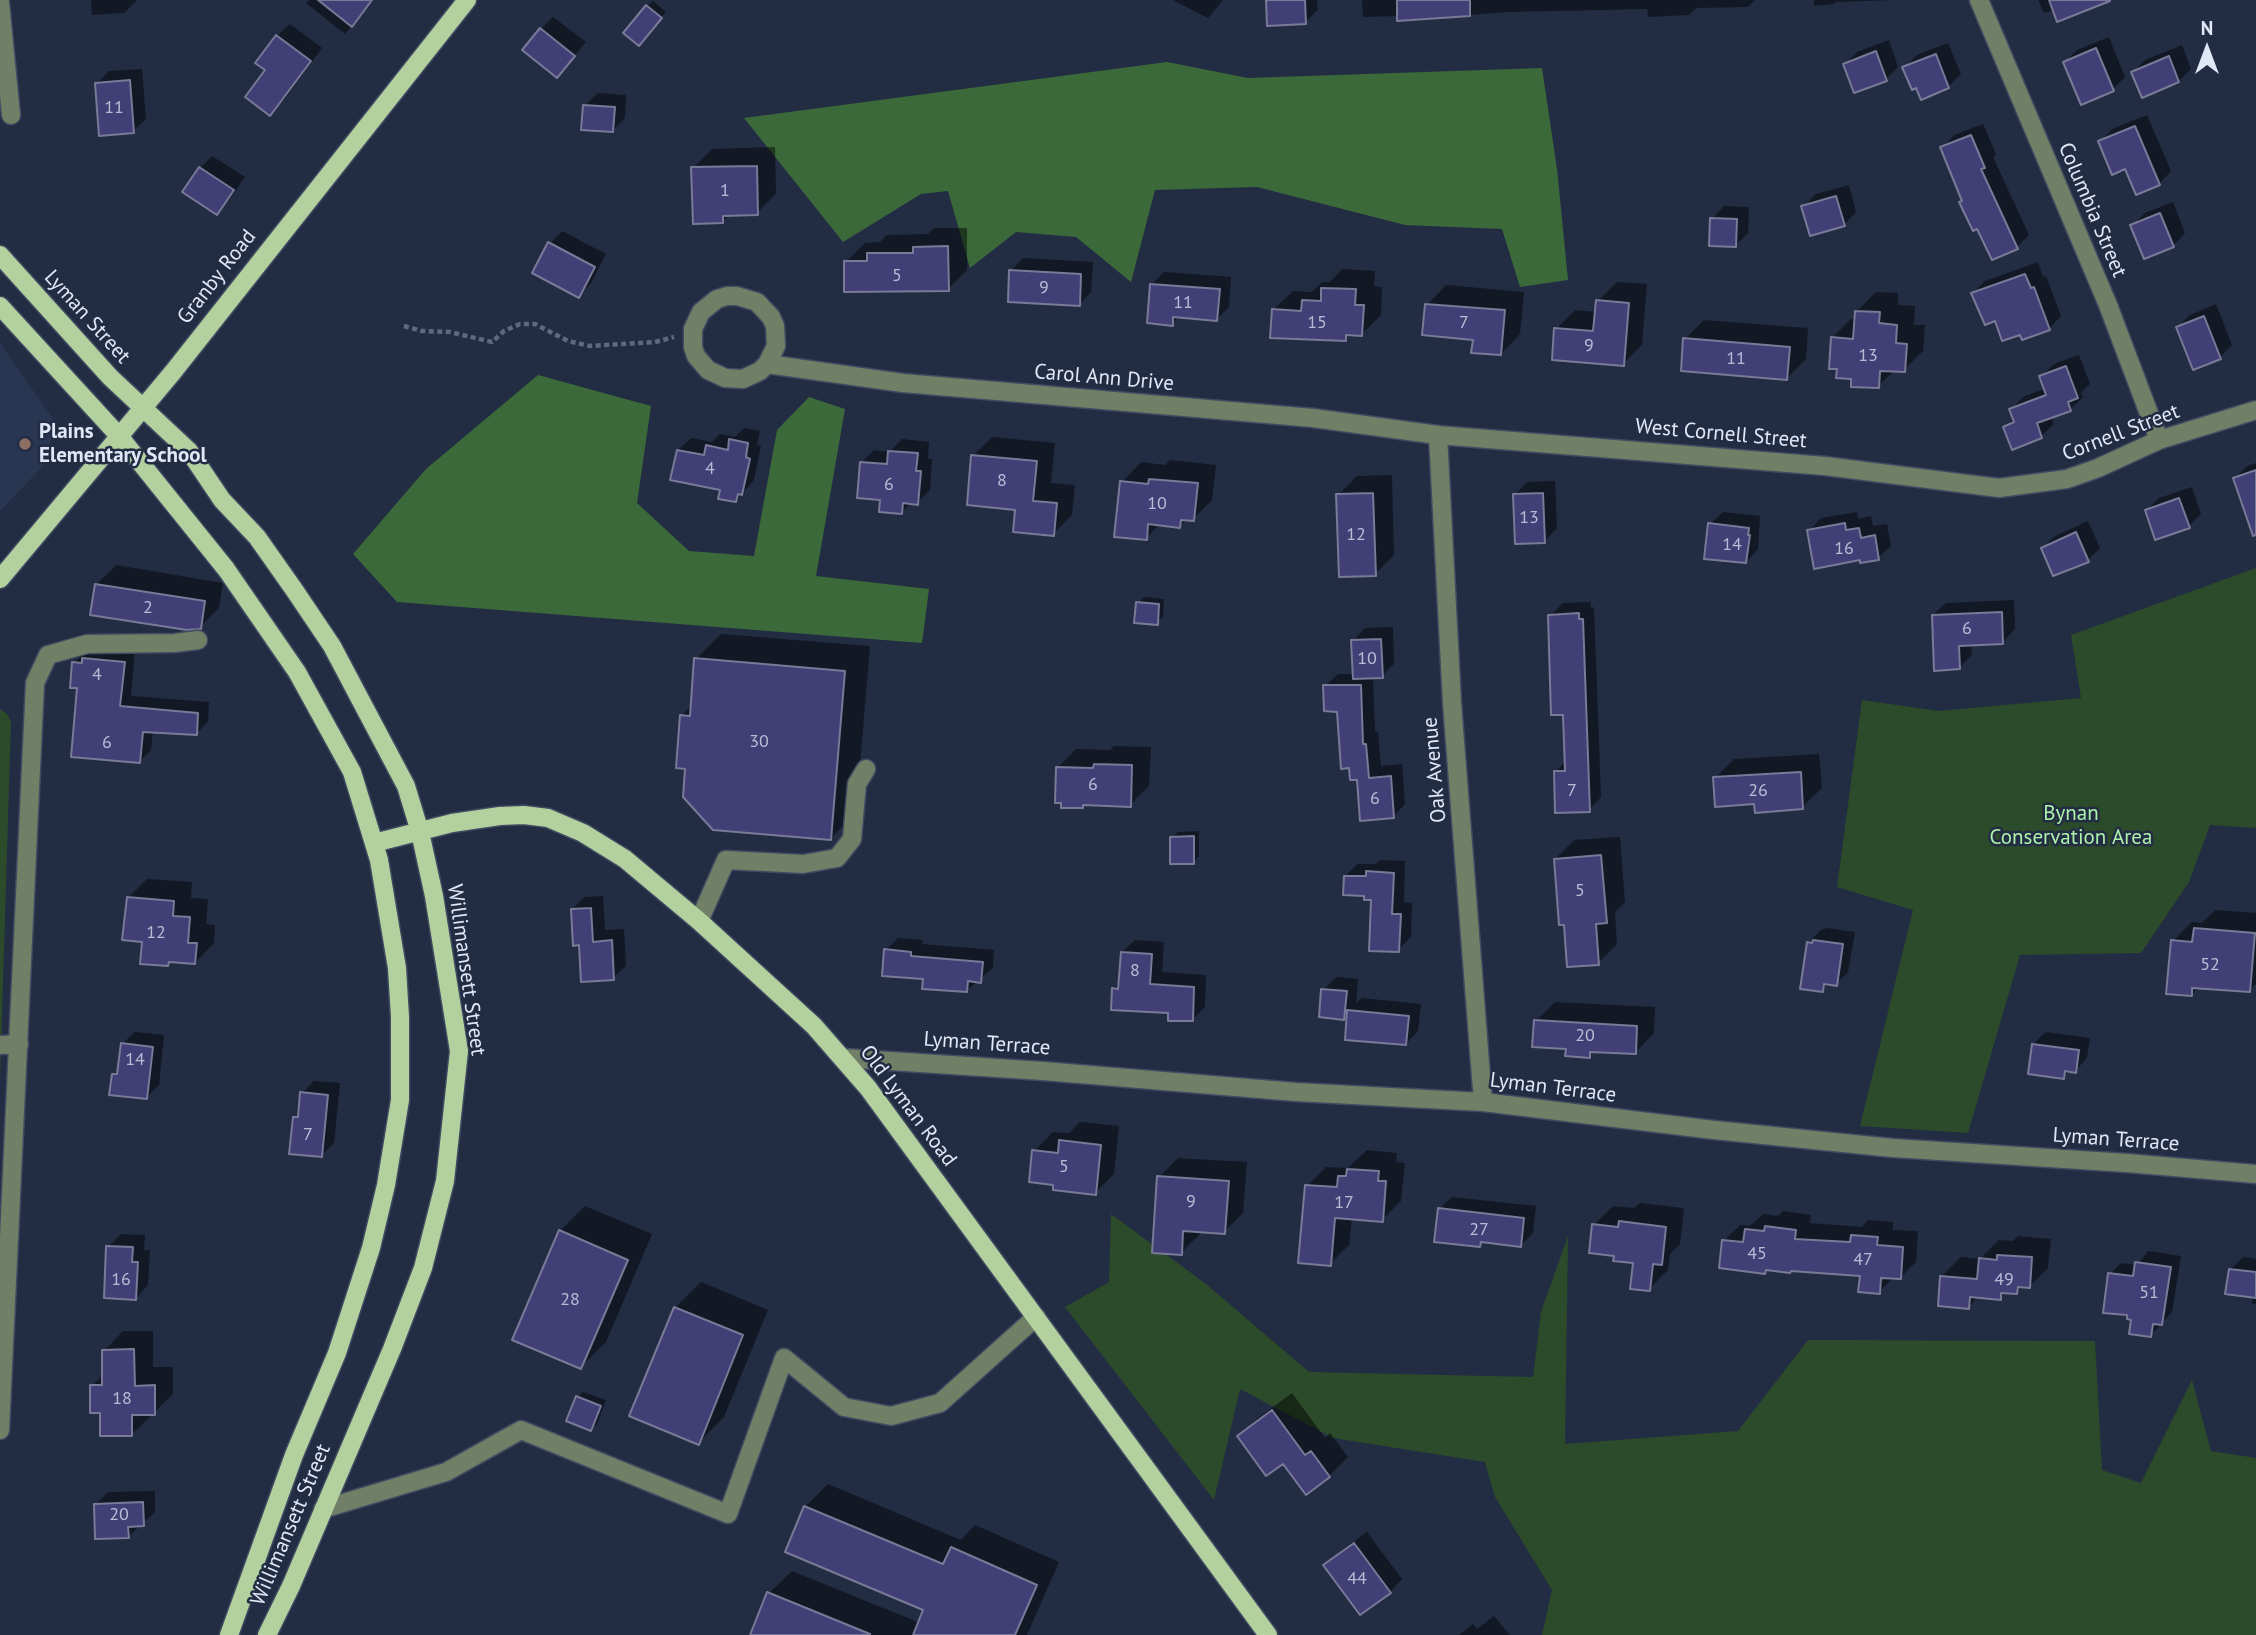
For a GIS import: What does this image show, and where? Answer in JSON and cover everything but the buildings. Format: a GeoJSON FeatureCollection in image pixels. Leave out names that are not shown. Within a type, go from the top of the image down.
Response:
{"type":"FeatureCollection","features":[{"type":"Feature","properties":{"kind":"main road","name":"Granby Road"},"geometry":{"type":"LineString","coordinates":[[0,579],[173,372],[467,0]]}},
{"type":"Feature","properties":{"kind":"main road","name":"Lyman Street"},"geometry":{"type":"LineString","coordinates":[[0,255],[110,377],[142,406]]}},
{"type":"Feature","properties":{"kind":"main road"},"geometry":{"type":"LineString","coordinates":[[0,306],[119,436]]}},
{"type":"Feature","properties":{"kind":"main road","name":"Willimansett Street"},"geometry":{"type":"LineString","coordinates":[[142,406],[189,451],[222,499],[257,537],[332,646],[406,786],[420,832],[444,951],[459,1051],[445,1181],[423,1268],[392,1349],[291,1586],[267,1635]]}},
{"type":"Feature","properties":{"kind":"main road","name":"Willimansett Street"},"geometry":{"type":"LineString","coordinates":[[119,436],[226,569],[297,672],[352,772],[379,860],[397,968],[400,1100],[386,1185],[371,1248],[337,1353],[294,1455],[229,1635]]}},
{"type":"Feature","properties":{"kind":"main road","name":"Old Lyman Road"},"geometry":{"type":"LineString","coordinates":[[374,843],[452,823],[500,816],[548,818],[583,833],[625,859],[699,921],[795,1007],[844,1058],[868,1088],[1268,1635]]}},
{"type":"Feature","properties":{"kind":"street","name":"Columbia Street"},"geometry":{"type":"LineString","coordinates":[[1979,0],[2108,305],[2159,440]]}},
{"type":"Feature","properties":{"kind":"street"},"geometry":{"type":"LineString","coordinates":[[0,3],[11,115]]}},
{"type":"Feature","properties":{"kind":"street"},"geometry":{"type":"LineString","coordinates":[[727,296],[747,298],[765,309],[775,326],[776,346],[767,364],[760,371],[743,379],[734,380],[716,375],[696,356],[692,338],[696,320],[709,305],[727,296]]}},
{"type":"Feature","properties":{"kind":"street","name":"Carol Ann Drive"},"geometry":{"type":"LineString","coordinates":[[767,364],[903,383],[1313,418],[1438,435]]}},
{"type":"Feature","properties":{"kind":"street","name":"Cornell Street"},"geometry":{"type":"LineString","coordinates":[[1999,488],[2067,479],[2159,440],[2256,410]]}},
{"type":"Feature","properties":{"kind":"street","name":"West Cornell Street"},"geometry":{"type":"LineString","coordinates":[[1438,435],[1825,466],[1999,488]]}},
{"type":"Feature","properties":{"kind":"street","name":"Oak Avenue"},"geometry":{"type":"LineString","coordinates":[[1438,435],[1452,703],[1483,1102]]}},
{"type":"Feature","properties":{"kind":"street"},"geometry":{"type":"LineString","coordinates":[[0,1430],[4,1231],[19,1044],[35,683],[48,655],[74,648],[87,645],[198,640]]}},
{"type":"Feature","properties":{"kind":"street"},"geometry":{"type":"LineString","coordinates":[[699,921],[726,860],[803,864],[837,858],[852,839],[858,784],[866,769]]}},
{"type":"Feature","properties":{"kind":"street"},"geometry":{"type":"LineString","coordinates":[[0,1045],[19,1044]]}},
{"type":"Feature","properties":{"kind":"street","name":"Lyman Terrace"},"geometry":{"type":"LineString","coordinates":[[844,1058],[1043,1070],[1296,1092],[1483,1102],[1866,1145],[2256,1174]]}},
{"type":"Feature","properties":{"kind":"street"},"geometry":{"type":"LineString","coordinates":[[323,1509],[446,1472],[521,1430],[728,1514],[784,1358],[845,1406],[891,1416],[940,1403],[1036,1317]]}},
{"type":"Feature","properties":{"kind":"path"},"geometry":{"type":"LineString","coordinates":[[404,326],[422,331],[450,332],[492,342],[504,331],[520,324],[535,324],[568,341],[590,346],[655,342],[681,336],[692,338]]}},
{"type":"Feature","properties":{"kind":"shaded area","name":"Plains Elementary School"},"geometry":{"type":"Polygon","coordinates":[[[0,343],[56,423],[44,465],[0,511],[0,343]]]}},
{"type":"Feature","properties":{"kind":"green space"},"geometry":{"type":"Polygon","coordinates":[[[1167,62],[1248,78],[1542,68],[1557,169],[1568,280],[1520,287],[1502,229],[1405,225],[1257,187],[1155,190],[1131,282],[1076,237],[1016,232],[970,268],[948,191],[921,194],[843,242],[744,118],[1167,62]]]}},
{"type":"Feature","properties":{"kind":"green space"},"geometry":{"type":"Polygon","coordinates":[[[538,375],[651,406],[637,503],[689,551],[754,556],[777,430],[809,397],[845,409],[816,576],[929,589],[922,643],[397,602],[353,554],[426,469],[538,375]]]}},
{"type":"Feature","properties":{"kind":"green space","name":"Bynan Conservation Area"},"geometry":{"type":"Polygon","coordinates":[[[2256,568],[2256,828],[2210,825],[2189,882],[2141,953],[2020,955],[1968,1133],[1860,1126],[1913,910],[1837,887],[1862,700],[1939,711],[2081,698],[2071,635],[2256,568]]]}},
{"type":"Feature","properties":{"kind":"green space"},"geometry":{"type":"Polygon","coordinates":[[[0,709],[11,721],[0,1080],[0,709]]]}},
{"type":"Feature","properties":{"kind":"green space"},"geometry":{"type":"Polygon","coordinates":[[[1111,1214],[1206,1284],[1309,1372],[1533,1377],[1541,1312],[1568,1236],[1565,1444],[1738,1431],[1808,1340],[2095,1341],[2102,1470],[2141,1483],[2192,1380],[2211,1451],[2256,1458],[2256,1635],[1542,1635],[1552,1590],[1495,1497],[1485,1462],[1333,1438],[1240,1389],[1214,1500],[1065,1307],[1109,1282],[1111,1214]]]}},
{"type":"Feature","properties":{"kind":"place","name":"Plains Elementary School"},"geometry":{"type":"Point","coordinates":[25,444]}}]}
